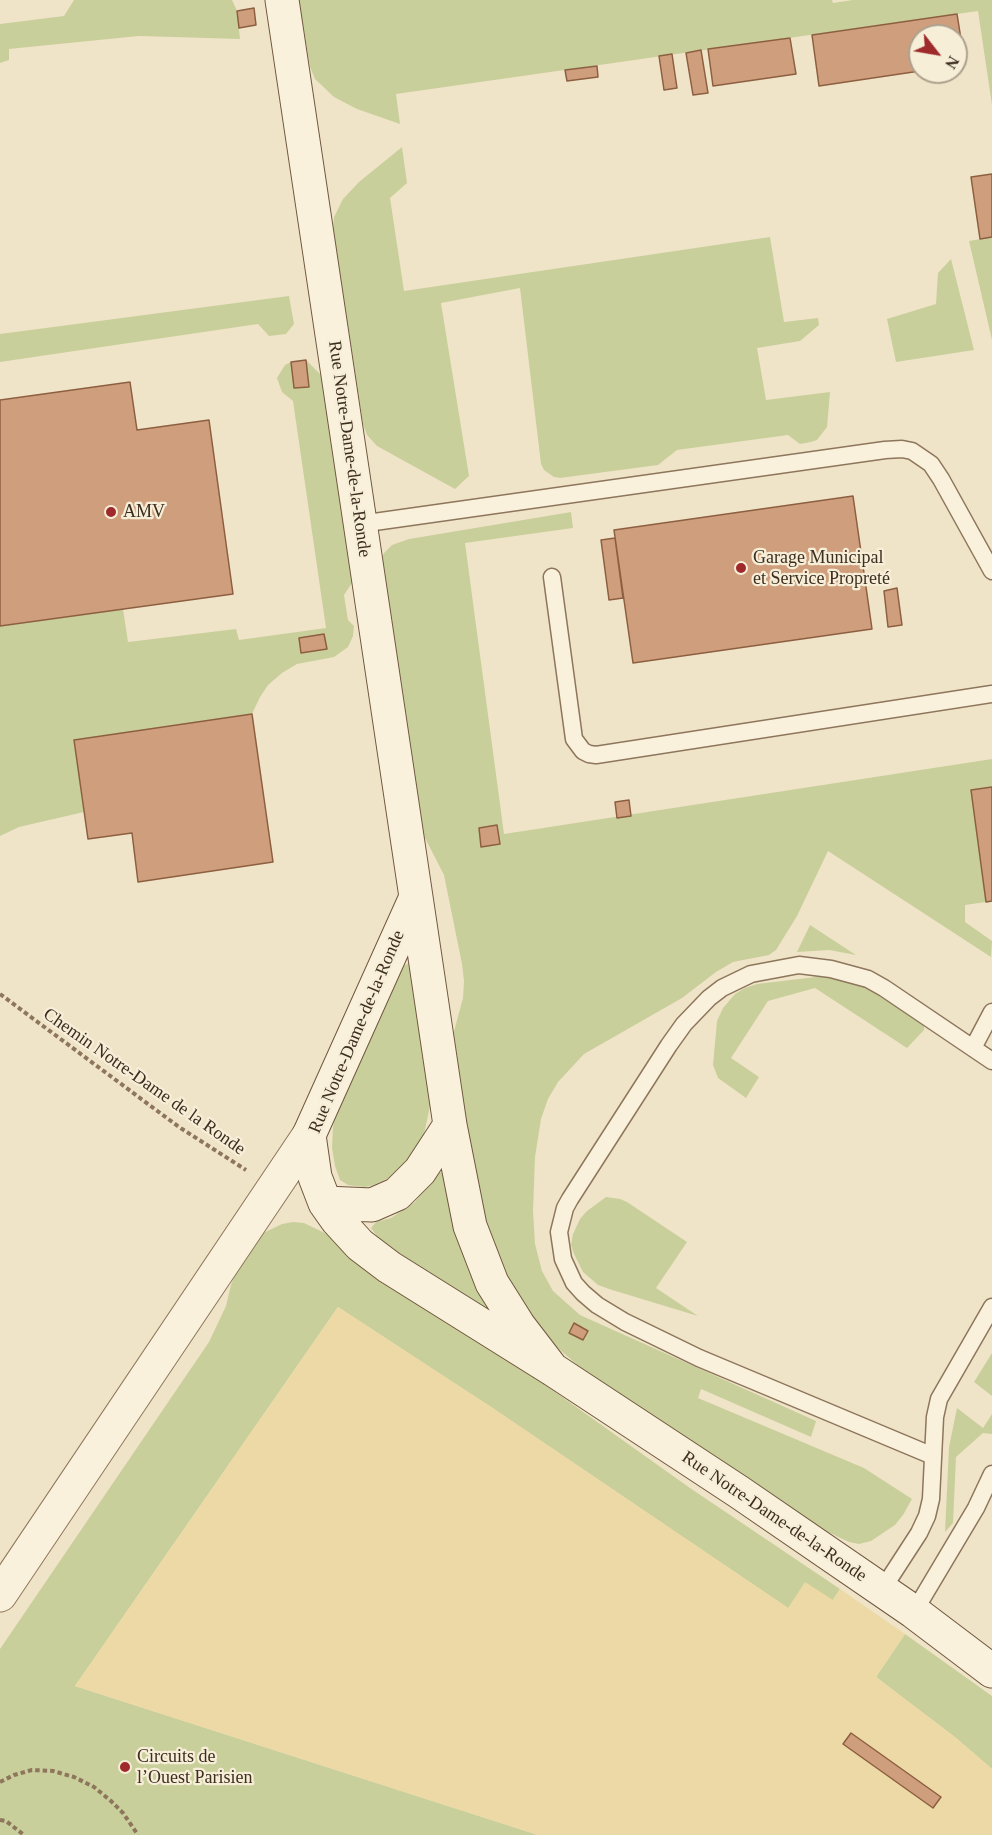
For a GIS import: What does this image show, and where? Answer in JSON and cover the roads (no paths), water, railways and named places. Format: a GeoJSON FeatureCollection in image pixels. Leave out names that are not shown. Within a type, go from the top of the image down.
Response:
{"type":"FeatureCollection","features":[{"type":"Feature","properties":{"kind":"main road","name":"Rue Notre-Dame-de-la-Ronde"},"geometry":{"type":"LineString","coordinates":[[282,0],[450,1125],[470,1226],[492,1283],[519,1326],[552,1369]]}},
{"type":"Feature","properties":{"kind":"main road","name":"Rue Notre-Dame-de-la-Ronde"},"geometry":{"type":"LineString","coordinates":[[416,897],[309,1135],[315,1177],[326,1203],[337,1220],[360,1245],[389,1267],[552,1369],[739,1492],[914,1612],[992,1671]]}},
{"type":"Feature","properties":{"kind":"main road"},"geometry":{"type":"LineString","coordinates":[[326,1203],[372,1204],[397,1194],[420,1171],[450,1125]]}},
{"type":"Feature","properties":{"kind":"main road"},"geometry":{"type":"LineString","coordinates":[[0,1595],[309,1135]]}},
{"type":"Feature","properties":{"kind":"lane"},"geometry":{"type":"LineString","coordinates":[[360,524],[902,449],[920,455],[931,464],[992,571]]}},
{"type":"Feature","properties":{"kind":"lane"},"geometry":{"type":"LineString","coordinates":[[552,577],[574,739],[583,751],[589,754],[596,755],[992,694]]}},
{"type":"Feature","properties":{"kind":"lane"},"geometry":{"type":"LineString","coordinates":[[933,1456],[699,1358],[625,1322],[597,1305],[574,1283],[563,1259],[559,1232],[561,1220],[570,1199],[674,1038],[709,998],[722,988],[751,974],[799,965],[856,975],[884,988],[992,1061]]}},
{"type":"Feature","properties":{"kind":"lane"},"geometry":{"type":"LineString","coordinates":[[973,1048],[992,1012]]}},
{"type":"Feature","properties":{"kind":"lane"},"geometry":{"type":"LineString","coordinates":[[882,1590],[919,1533],[927,1516],[931,1498],[935,1417],[939,1399],[992,1307]]}},
{"type":"Feature","properties":{"kind":"lane"},"geometry":{"type":"LineString","coordinates":[[914,1612],[976,1508],[992,1474]]}},
{"type":"Feature","properties":{"kind":"place","name":"AMV"},"geometry":{"type":"Point","coordinates":[111,512]}},
{"type":"Feature","properties":{"kind":"place","name":"Garage Municipal et Service Propreté"},"geometry":{"type":"Point","coordinates":[741,568]}},
{"type":"Feature","properties":{"kind":"place","name":"Circuits de l’Ouest Parisien"},"geometry":{"type":"Point","coordinates":[125,1767]}}]}
